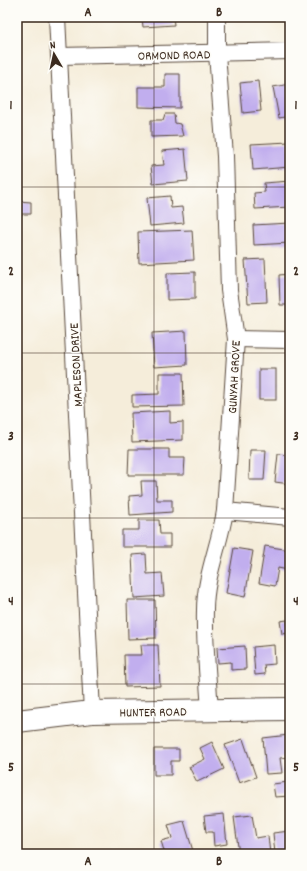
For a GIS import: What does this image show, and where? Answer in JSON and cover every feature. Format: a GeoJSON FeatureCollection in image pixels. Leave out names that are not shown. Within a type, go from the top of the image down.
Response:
{"type":"FeatureCollection","features":[{"type":"Feature","properties":{"kind":"street","name":"MAPLESON DRIVE"},"geometry":{"type":"LineString","coordinates":[[57,17],[92,712]]}},
{"type":"Feature","properties":{"kind":"street","name":"GUNYAH GROVE"},"geometry":{"type":"LineString","coordinates":[[210,711],[205,609],[210,571],[222,533],[225,511],[236,339],[229,290],[225,156],[217,54],[217,17]]}},
{"type":"Feature","properties":{"kind":"street","name":"ORMOND ROAD"},"geometry":{"type":"LineString","coordinates":[[59,56],[217,54],[290,51]]}},
{"type":"Feature","properties":{"kind":"street"},"geometry":{"type":"LineString","coordinates":[[236,339],[290,340]]}},
{"type":"Feature","properties":{"kind":"street"},"geometry":{"type":"LineString","coordinates":[[225,511],[290,516]]}},
{"type":"Feature","properties":{"kind":"street","name":"HUNTER ROAD"},"geometry":{"type":"LineString","coordinates":[[17,721],[92,712],[290,709]]}},
{"type":"Feature","properties":{"kind":"building"},"geometry":{"type":"Polygon","coordinates":[[[142,17],[173,17],[174,25],[143,27],[142,17]]]}},
{"type":"Feature","properties":{"kind":"building"},"geometry":{"type":"Polygon","coordinates":[[[165,74],[180,74],[180,108],[138,107],[138,87],[165,87],[165,74]]]}},
{"type":"Feature","properties":{"kind":"building"},"geometry":{"type":"Polygon","coordinates":[[[258,81],[261,111],[243,113],[240,83],[258,81]]]}},
{"type":"Feature","properties":{"kind":"building"},"geometry":{"type":"Polygon","coordinates":[[[290,84],[290,116],[279,118],[273,87],[290,84]]]}},
{"type":"Feature","properties":{"kind":"building"},"geometry":{"type":"Polygon","coordinates":[[[165,114],[174,114],[175,123],[180,124],[183,136],[151,137],[151,120],[163,120],[165,114]]]}},
{"type":"Feature","properties":{"kind":"building"},"geometry":{"type":"Polygon","coordinates":[[[289,142],[290,167],[253,170],[251,144],[289,142]]]}},
{"type":"Feature","properties":{"kind":"building"},"geometry":{"type":"Polygon","coordinates":[[[185,149],[188,181],[153,184],[151,166],[164,165],[162,151],[185,149]]]}},
{"type":"Feature","properties":{"kind":"building"},"geometry":{"type":"Polygon","coordinates":[[[290,181],[290,207],[255,209],[254,193],[265,192],[264,183],[290,181]]]}},
{"type":"Feature","properties":{"kind":"building"},"geometry":{"type":"Polygon","coordinates":[[[170,196],[171,208],[182,207],[184,223],[150,226],[147,198],[170,196]]]}},
{"type":"Feature","properties":{"kind":"building"},"geometry":{"type":"Polygon","coordinates":[[[17,201],[31,202],[31,214],[17,214],[17,201]]]}},
{"type":"Feature","properties":{"kind":"building"},"geometry":{"type":"Polygon","coordinates":[[[290,223],[290,243],[254,245],[253,225],[290,223]]]}},
{"type":"Feature","properties":{"kind":"building"},"geometry":{"type":"Polygon","coordinates":[[[192,230],[194,260],[139,263],[138,232],[192,230]]]}},
{"type":"Feature","properties":{"kind":"building"},"geometry":{"type":"Polygon","coordinates":[[[265,259],[267,302],[248,303],[245,260],[265,259]]]}},
{"type":"Feature","properties":{"kind":"building"},"geometry":{"type":"Polygon","coordinates":[[[195,272],[195,299],[167,300],[167,273],[195,272]]]}},
{"type":"Feature","properties":{"kind":"building"},"geometry":{"type":"Polygon","coordinates":[[[290,274],[290,305],[280,305],[279,275],[290,274]]]}},
{"type":"Feature","properties":{"kind":"building"},"geometry":{"type":"Polygon","coordinates":[[[186,331],[187,365],[154,367],[152,333],[186,331]]]}},
{"type":"Feature","properties":{"kind":"building"},"geometry":{"type":"Polygon","coordinates":[[[17,336],[20,370],[17,370],[17,336]]]}},
{"type":"Feature","properties":{"kind":"building"},"geometry":{"type":"Polygon","coordinates":[[[259,369],[276,369],[276,400],[259,400],[259,369]]]}},
{"type":"Feature","properties":{"kind":"building"},"geometry":{"type":"Polygon","coordinates":[[[159,373],[183,373],[184,406],[132,407],[132,395],[159,394],[159,373]]]}},
{"type":"Feature","properties":{"kind":"building"},"geometry":{"type":"Polygon","coordinates":[[[170,411],[170,423],[183,422],[183,440],[132,442],[131,413],[170,411]]]}},
{"type":"Feature","properties":{"kind":"building"},"geometry":{"type":"Polygon","coordinates":[[[129,449],[169,449],[169,458],[185,458],[184,475],[128,475],[129,449]]]}},
{"type":"Feature","properties":{"kind":"building"},"geometry":{"type":"Polygon","coordinates":[[[250,450],[266,450],[264,480],[249,480],[250,450]]]}},
{"type":"Feature","properties":{"kind":"building"},"geometry":{"type":"Polygon","coordinates":[[[278,454],[290,455],[290,484],[275,482],[278,454]]]}},
{"type":"Feature","properties":{"kind":"building"},"geometry":{"type":"Polygon","coordinates":[[[141,481],[156,481],[157,500],[172,500],[172,512],[130,515],[129,496],[142,495],[141,481]]]}},
{"type":"Feature","properties":{"kind":"building"},"geometry":{"type":"Polygon","coordinates":[[[139,520],[159,520],[160,534],[170,534],[170,547],[122,547],[122,530],[139,530],[139,520]]]}},
{"type":"Feature","properties":{"kind":"building"},"geometry":{"type":"Polygon","coordinates":[[[265,546],[290,550],[288,570],[278,568],[275,586],[259,583],[265,546]]]}},
{"type":"Feature","properties":{"kind":"building"},"geometry":{"type":"Polygon","coordinates":[[[234,548],[253,551],[245,597],[226,593],[234,548]]]}},
{"type":"Feature","properties":{"kind":"building"},"geometry":{"type":"Polygon","coordinates":[[[146,554],[147,574],[162,573],[164,596],[134,598],[132,555],[146,554]]]}},
{"type":"Feature","properties":{"kind":"building"},"geometry":{"type":"Polygon","coordinates":[[[127,600],[155,600],[156,638],[128,639],[127,600]]]}},
{"type":"Feature","properties":{"kind":"building"},"geometry":{"type":"Polygon","coordinates":[[[287,620],[289,633],[282,634],[280,621],[287,620]]]}},
{"type":"Feature","properties":{"kind":"building"},"geometry":{"type":"Polygon","coordinates":[[[141,645],[158,645],[160,686],[125,687],[124,655],[142,655],[141,645]]]}},
{"type":"Feature","properties":{"kind":"building"},"geometry":{"type":"Polygon","coordinates":[[[274,645],[275,664],[264,665],[265,674],[255,675],[253,647],[274,645]]]}},
{"type":"Feature","properties":{"kind":"building"},"geometry":{"type":"Polygon","coordinates":[[[245,646],[246,669],[231,670],[231,662],[218,663],[217,648],[245,646]]]}},
{"type":"Feature","properties":{"kind":"building"},"geometry":{"type":"Polygon","coordinates":[[[289,735],[290,757],[280,758],[282,773],[266,774],[263,738],[289,735]]]}},
{"type":"Feature","properties":{"kind":"building"},"geometry":{"type":"Polygon","coordinates":[[[243,739],[256,777],[239,783],[225,745],[243,739]]]}},
{"type":"Feature","properties":{"kind":"building"},"geometry":{"type":"Polygon","coordinates":[[[212,742],[224,769],[197,782],[189,767],[205,759],[200,748],[212,742]]]}},
{"type":"Feature","properties":{"kind":"building"},"geometry":{"type":"Polygon","coordinates":[[[154,749],[179,749],[179,761],[171,761],[171,775],[154,775],[154,749]]]}},
{"type":"Feature","properties":{"kind":"building"},"geometry":{"type":"Polygon","coordinates":[[[290,766],[290,796],[275,797],[273,784],[288,782],[287,767],[290,766]]]}},
{"type":"Feature","properties":{"kind":"building"},"geometry":{"type":"Polygon","coordinates":[[[224,814],[227,844],[214,846],[213,832],[206,832],[204,816],[224,814]]]}},
{"type":"Feature","properties":{"kind":"building"},"geometry":{"type":"Polygon","coordinates":[[[252,815],[256,838],[268,836],[270,854],[239,854],[234,817],[252,815]]]}},
{"type":"Feature","properties":{"kind":"building"},"geometry":{"type":"Polygon","coordinates":[[[184,821],[193,851],[182,854],[165,854],[161,841],[172,838],[168,825],[184,821]]]}},
{"type":"Feature","properties":{"kind":"building"},"geometry":{"type":"Polygon","coordinates":[[[290,831],[290,854],[275,854],[273,833],[290,831]]]}}]}
